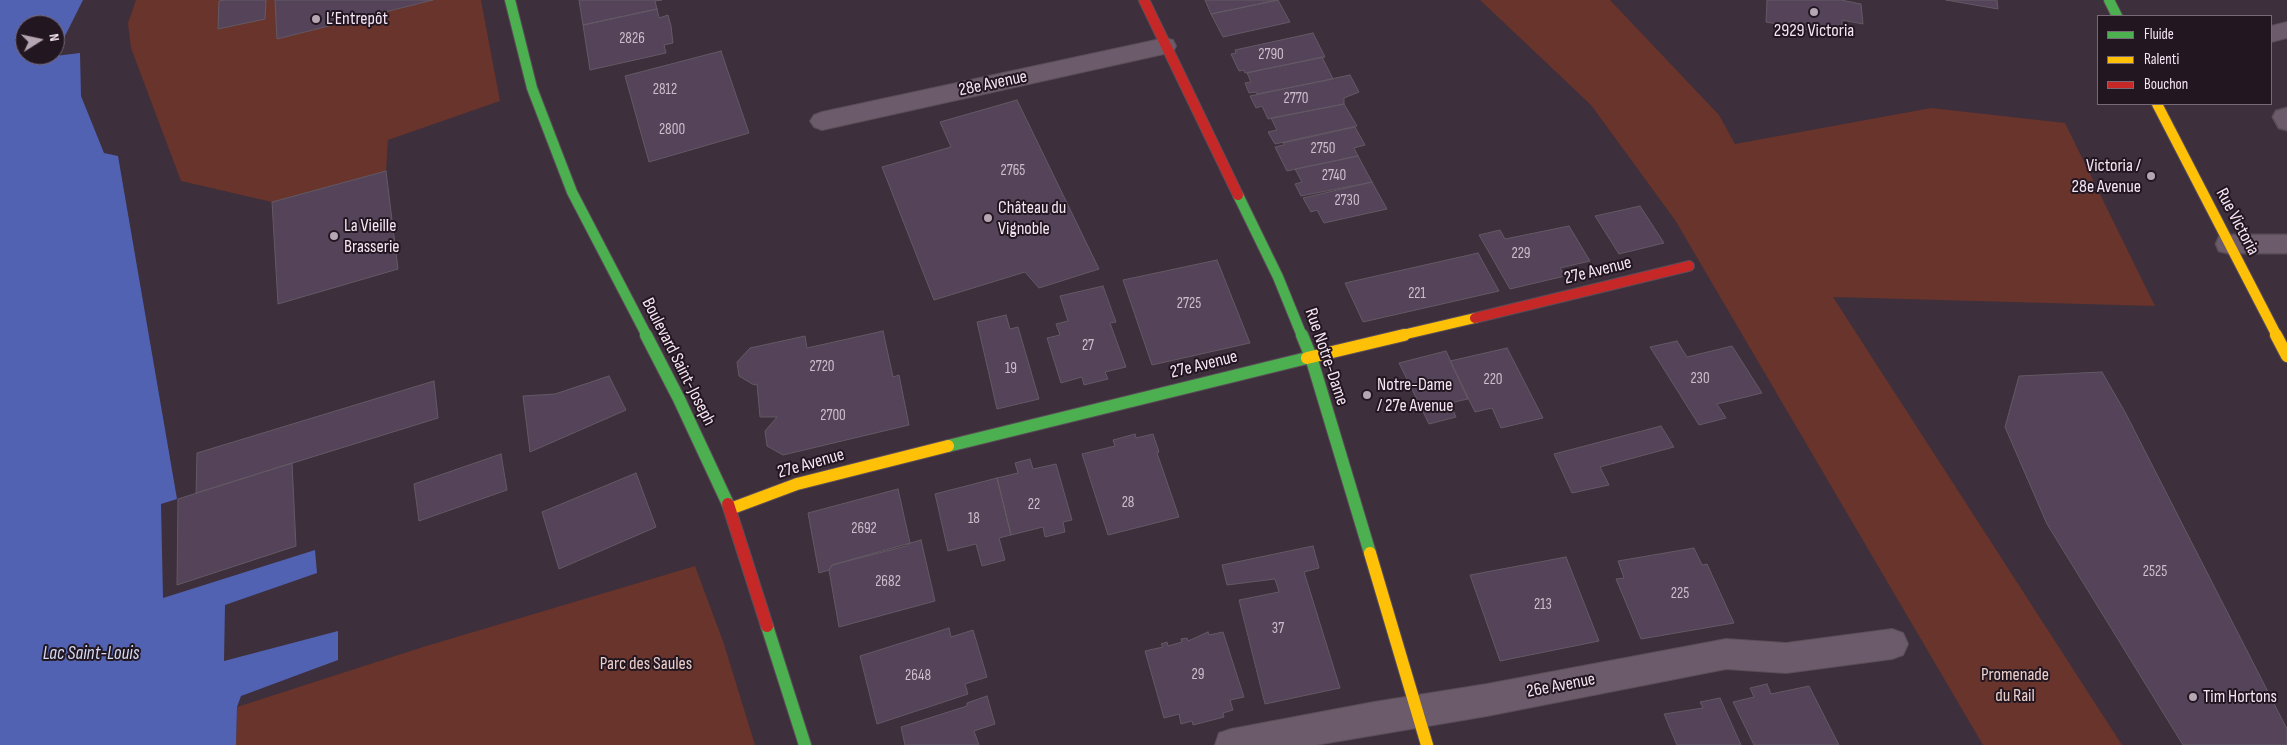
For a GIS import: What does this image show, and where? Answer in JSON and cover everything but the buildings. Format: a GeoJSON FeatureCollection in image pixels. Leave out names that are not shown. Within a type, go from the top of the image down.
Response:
{"type":"FeatureCollection","features":[{"type":"Feature","properties":{"kind":"street","name":"Boulevard Saint-Joseph"},"geometry":{"type":"LineString","coordinates":[[510,0],[532,88],[572,192],[679,399],[730,509],[805,745]]}},
{"type":"Feature","properties":{"kind":"street","name":"Rue Notre-Dame"},"geometry":{"type":"LineString","coordinates":[[1144,0],[1278,278],[1311,358],[1427,745]]}},
{"type":"Feature","properties":{"kind":"street"},"geometry":{"type":"LineString","coordinates":[[2109,0],[2116,15]]}},
{"type":"Feature","properties":{"kind":"street"},"geometry":{"type":"LineString","coordinates":[[2272,34],[2287,30]]}},
{"type":"Feature","properties":{"kind":"street","name":"28e Avenue"},"geometry":{"type":"LineString","coordinates":[[822,121],[1165,46]]}},
{"type":"Feature","properties":{"kind":"street","name":"Rue Victoria"},"geometry":{"type":"LineString","coordinates":[[2158,105],[2287,356]]}},
{"type":"Feature","properties":{"kind":"street","name":"27e Avenue"},"geometry":{"type":"LineString","coordinates":[[730,509],[797,484],[1690,266]]}},
{"type":"Feature","properties":{"kind":"street","name":"26e Avenue"},"geometry":{"type":"LineString","coordinates":[[1231,745],[1416,711],[1488,700],[1726,654],[1786,658],[1892,644]]}},
{"type":"Feature","properties":{"kind":"lane"},"geometry":{"type":"LineString","coordinates":[[2287,116],[2284,116],[2287,122]]}},
{"type":"Feature","properties":{"kind":"lane"},"geometry":{"type":"LineString","coordinates":[[2228,244],[2287,244]]}},
{"type":"Feature","properties":{"kind":"green space"},"geometry":{"type":"Polygon","coordinates":[[[136,0],[481,0],[500,101],[388,140],[386,171],[272,202],[181,181],[131,48],[128,23],[136,0]]]}},
{"type":"Feature","properties":{"kind":"green space","name":"Promenade du Rail"},"geometry":{"type":"Polygon","coordinates":[[[1480,0],[1610,0],[1719,115],[1735,144],[1931,108],[2065,123],[2155,306],[1833,297],[2122,745],[1983,745],[1675,220],[1591,105],[1480,0]]]}},
{"type":"Feature","properties":{"kind":"green space","name":"Parc des Saules"},"geometry":{"type":"Polygon","coordinates":[[[695,566],[724,644],[755,745],[236,745],[237,707],[423,647],[695,566]]]}},
{"type":"Feature","properties":{"kind":"water","name":"Lac Saint-Louis"},"geometry":{"type":"Polygon","coordinates":[[[0,0],[83,0],[65,36],[65,15],[15,15],[15,65],[65,65],[65,55],[80,53],[81,96],[104,153],[118,156],[177,499],[161,504],[163,598],[315,550],[317,573],[225,605],[224,661],[338,631],[338,660],[241,696],[237,707],[236,745],[0,745],[0,0]]]}},
{"type":"Feature","properties":{"kind":"traffic: fast"},"geometry":{"type":"LineString","coordinates":[[510,0],[532,88],[572,192],[679,399],[728,504]]}},
{"type":"Feature","properties":{"kind":"traffic: fast"},"geometry":{"type":"LineString","coordinates":[[2109,0],[2116,15]]}},
{"type":"Feature","properties":{"kind":"traffic: fast"},"geometry":{"type":"LineString","coordinates":[[1238,195],[1278,277],[1311,357],[1370,553]]}},
{"type":"Feature","properties":{"kind":"traffic: fast"},"geometry":{"type":"LineString","coordinates":[[948,446],[1307,358]]}},
{"type":"Feature","properties":{"kind":"traffic: fast"},"geometry":{"type":"LineString","coordinates":[[767,626],[805,745]]}},
{"type":"Feature","properties":{"kind":"traffic: slow"},"geometry":{"type":"LineString","coordinates":[[2158,105],[2287,356]]}},
{"type":"Feature","properties":{"kind":"traffic: slow"},"geometry":{"type":"LineString","coordinates":[[1307,358],[1475,318]]}},
{"type":"Feature","properties":{"kind":"traffic: slow"},"geometry":{"type":"LineString","coordinates":[[730,509],[797,484],[948,446]]}},
{"type":"Feature","properties":{"kind":"traffic: slow"},"geometry":{"type":"LineString","coordinates":[[1370,553],[1427,745]]}},
{"type":"Feature","properties":{"kind":"traffic: jam"},"geometry":{"type":"LineString","coordinates":[[1144,0],[1238,195]]}},
{"type":"Feature","properties":{"kind":"traffic: jam"},"geometry":{"type":"LineString","coordinates":[[1475,318],[1689,266]]}},
{"type":"Feature","properties":{"kind":"traffic: jam"},"geometry":{"type":"LineString","coordinates":[[728,504],[767,626]]}},
{"type":"Feature","properties":{"kind":"place","name":"2929 Victoria"},"geometry":{"type":"Point","coordinates":[1814,12]}},
{"type":"Feature","properties":{"kind":"place","name":"L’Entrepôt"},"geometry":{"type":"Point","coordinates":[316,19]}},
{"type":"Feature","properties":{"kind":"place","name":"Victoria / 28e Avenue"},"geometry":{"type":"Point","coordinates":[2151,176]}},
{"type":"Feature","properties":{"kind":"place","name":"Château du Vignoble"},"geometry":{"type":"Point","coordinates":[988,218]}},
{"type":"Feature","properties":{"kind":"place","name":"La Vieille Brasserie"},"geometry":{"type":"Point","coordinates":[334,236]}},
{"type":"Feature","properties":{"kind":"place","name":"Notre-Dame / 27e Avenue"},"geometry":{"type":"Point","coordinates":[1367,395]}},
{"type":"Feature","properties":{"kind":"place","name":"Tim Hortons"},"geometry":{"type":"Point","coordinates":[2193,697]}}]}
